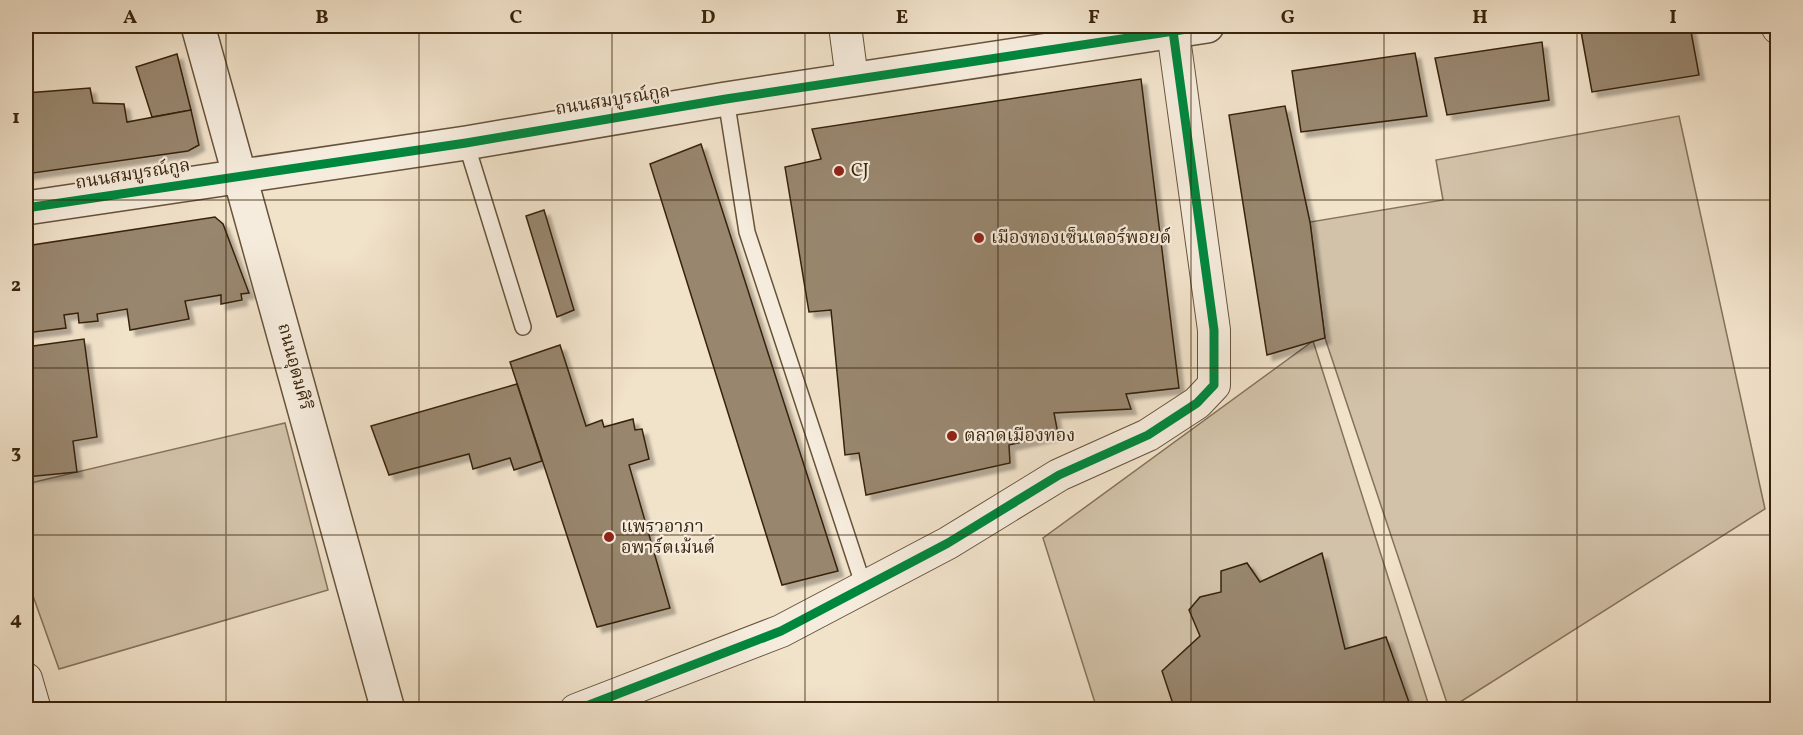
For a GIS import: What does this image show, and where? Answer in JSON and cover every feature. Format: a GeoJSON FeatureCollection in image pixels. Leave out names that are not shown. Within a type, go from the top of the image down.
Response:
{"type":"FeatureCollection","features":[{"type":"Feature","properties":{"kind":"street","name":"ถนนอุดมศิริ"},"geometry":{"type":"LineString","coordinates":[[198,26],[388,710]]}},
{"type":"Feature","properties":{"kind":"street"},"geometry":{"type":"LineString","coordinates":[[845,26],[852,79]]}},
{"type":"Feature","properties":{"kind":"street","name":"ถนนสมบูรณ์กูล"},"geometry":{"type":"LineString","coordinates":[[26,208],[1207,26]]}},
{"type":"Feature","properties":{"kind":"street"},"geometry":{"type":"LineString","coordinates":[[576,710],[781,631],[948,543],[1059,475],[1148,435],[1197,403],[1214,385],[1214,330],[1173,31]]}},
{"type":"Feature","properties":{"kind":"street"},"geometry":{"type":"LineString","coordinates":[[26,679],[35,710]]}},
{"type":"Feature","properties":{"kind":"lane"},"geometry":{"type":"LineString","coordinates":[[726,99],[747,232],[864,587]]}},
{"type":"Feature","properties":{"kind":"lane"},"geometry":{"type":"LineString","coordinates":[[466,142],[523,327]]}},
{"type":"Feature","properties":{"kind":"shaded area"},"geometry":{"type":"Polygon","coordinates":[[[1679,116],[1765,509],[1449,709],[1325,338],[1310,222],[1443,200],[1436,160],[1679,116]]]}},
{"type":"Feature","properties":{"kind":"shaded area"},"geometry":{"type":"Polygon","coordinates":[[[1313,341],[1430,709],[1097,709],[1043,538],[1313,341]]]}},
{"type":"Feature","properties":{"kind":"shaded area"},"geometry":{"type":"Polygon","coordinates":[[[285,423],[328,590],[59,669],[26,576],[26,484],[285,423]]]}},
{"type":"Feature","properties":{"kind":"building"},"geometry":{"type":"Polygon","coordinates":[[[1580,26],[1690,26],[1699,75],[1592,92],[1580,26]]]}},
{"type":"Feature","properties":{"kind":"building"},"geometry":{"type":"Polygon","coordinates":[[[1542,42],[1549,100],[1447,115],[1435,58],[1542,42]]]}},
{"type":"Feature","properties":{"kind":"building"},"geometry":{"type":"Polygon","coordinates":[[[1415,53],[1427,116],[1301,132],[1292,71],[1415,53]]]}},
{"type":"Feature","properties":{"kind":"building"},"geometry":{"type":"Polygon","coordinates":[[[177,54],[191,110],[152,117],[136,67],[177,54]]]}},
{"type":"Feature","properties":{"kind":"building","name":"เมืองทองเซ็นเตอร์พอยด์"},"geometry":{"type":"Polygon","coordinates":[[[1141,79],[1179,388],[1126,394],[1131,409],[1054,413],[1058,434],[1009,445],[1010,463],[866,495],[859,453],[845,455],[831,310],[809,312],[785,167],[821,159],[812,129],[1141,79]]]}},
{"type":"Feature","properties":{"kind":"building"},"geometry":{"type":"Polygon","coordinates":[[[90,88],[93,103],[124,104],[127,122],[191,110],[199,145],[188,151],[26,174],[26,93],[90,88]]]}},
{"type":"Feature","properties":{"kind":"building"},"geometry":{"type":"Polygon","coordinates":[[[1285,106],[1310,222],[1325,338],[1267,355],[1229,115],[1285,106]]]}},
{"type":"Feature","properties":{"kind":"building"},"geometry":{"type":"Polygon","coordinates":[[[701,144],[838,571],[782,585],[650,164],[701,144]]]}},
{"type":"Feature","properties":{"kind":"building"},"geometry":{"type":"Polygon","coordinates":[[[544,210],[574,310],[557,317],[526,216],[544,210]]]}},
{"type":"Feature","properties":{"kind":"building"},"geometry":{"type":"Polygon","coordinates":[[[215,217],[223,224],[249,293],[241,294],[242,300],[221,304],[221,295],[185,301],[189,319],[130,330],[127,309],[97,314],[98,321],[79,323],[78,313],[64,315],[66,328],[26,333],[26,246],[215,217]]]}},
{"type":"Feature","properties":{"kind":"building"},"geometry":{"type":"Polygon","coordinates":[[[84,339],[97,437],[73,441],[77,472],[26,477],[26,347],[84,339]]]}},
{"type":"Feature","properties":{"kind":"building","name":"แพรวอาภา อพาร์ตเม้นต์"},"geometry":{"type":"Polygon","coordinates":[[[560,345],[586,426],[602,420],[604,427],[633,419],[635,430],[642,429],[649,459],[629,465],[670,608],[597,627],[510,362],[560,345]]]}},
{"type":"Feature","properties":{"kind":"building"},"geometry":{"type":"Polygon","coordinates":[[[517,384],[542,461],[514,470],[510,458],[473,469],[469,454],[389,475],[371,426],[517,384]]]}},
{"type":"Feature","properties":{"kind":"building"},"geometry":{"type":"Polygon","coordinates":[[[1322,553],[1345,649],[1386,637],[1411,708],[1405,710],[1175,710],[1162,671],[1200,636],[1189,610],[1200,597],[1221,592],[1221,571],[1247,563],[1260,582],[1322,553]]]}},
{"type":"Feature","properties":{"kind":"cycle path"},"geometry":{"type":"LineString","coordinates":[[26,208],[466,143],[726,99],[1207,26]]}},
{"type":"Feature","properties":{"kind":"cycle path"},"geometry":{"type":"LineString","coordinates":[[576,710],[781,631],[948,543],[1059,475],[1148,435],[1197,403],[1214,385],[1214,330],[1173,31]]}},
{"type":"Feature","properties":{"kind":"place","name":"CJ"},"geometry":{"type":"Point","coordinates":[839,171]}},
{"type":"Feature","properties":{"kind":"place","name":"เมืองทองเซ็นเตอร์พอยด์"},"geometry":{"type":"Point","coordinates":[979,238]}},
{"type":"Feature","properties":{"kind":"place","name":"ตลาดเมืองทอง"},"geometry":{"type":"Point","coordinates":[952,436]}},
{"type":"Feature","properties":{"kind":"place","name":"แพรวอาภา อพาร์ตเม้นต์"},"geometry":{"type":"Point","coordinates":[609,537]}}]}
